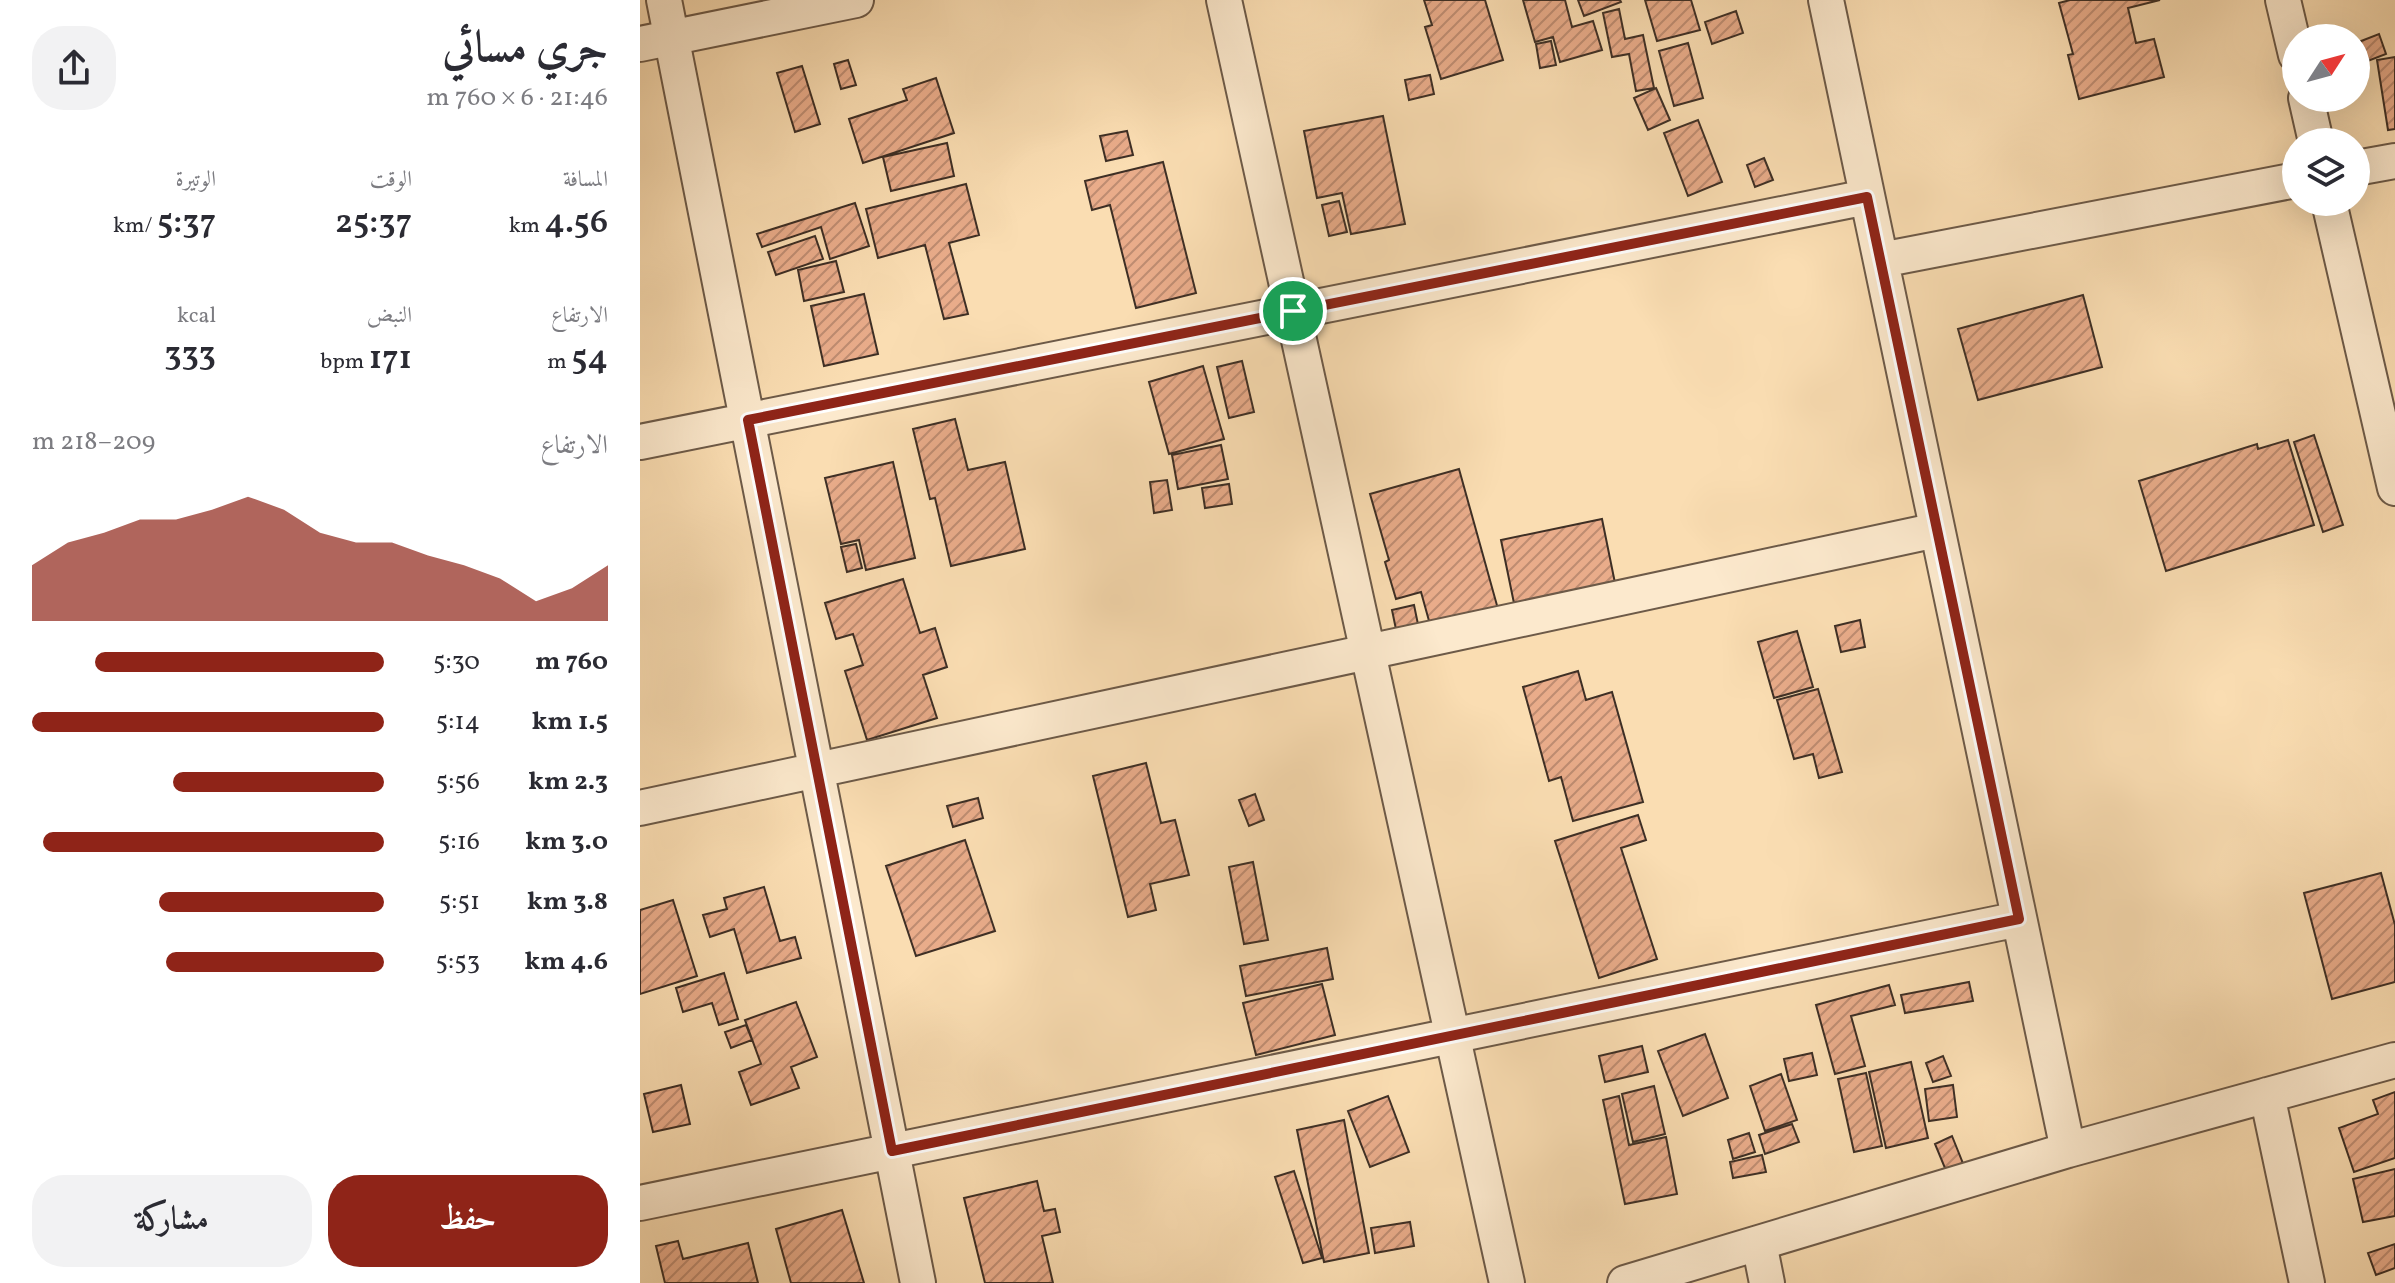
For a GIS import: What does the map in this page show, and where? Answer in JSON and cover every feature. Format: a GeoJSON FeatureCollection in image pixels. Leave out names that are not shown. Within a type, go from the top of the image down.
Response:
{"type":"FeatureCollection","features":[{"type":"Feature","properties":{"kind":"street"},"geometry":{"type":"LineString","coordinates":[[664,0],[656,41],[748,420],[918,1283]]}},
{"type":"Feature","properties":{"kind":"street"},"geometry":{"type":"LineString","coordinates":[[656,41],[856,0]]}},
{"type":"Feature","properties":{"kind":"street"},"geometry":{"type":"LineString","coordinates":[[1224,0],[1507,1283]]}},
{"type":"Feature","properties":{"kind":"street"},"geometry":{"type":"LineString","coordinates":[[1826,0],[2068,1150]]}},
{"type":"Feature","properties":{"kind":"street"},"geometry":{"type":"LineString","coordinates":[[2283,0],[2289,24]]}},
{"type":"Feature","properties":{"kind":"street"},"geometry":{"type":"LineString","coordinates":[[2370,165],[2395,161]]}},
{"type":"Feature","properties":{"kind":"street"},"geometry":{"type":"LineString","coordinates":[[1881,260],[2282,183]]}},
{"type":"Feature","properties":{"kind":"street"},"geometry":{"type":"LineString","coordinates":[[640,442],[1867,197]]}},
{"type":"Feature","properties":{"kind":"street"},"geometry":{"type":"LineString","coordinates":[[2332,216],[2395,488]]}},
{"type":"Feature","properties":{"kind":"street"},"geometry":{"type":"LineString","coordinates":[[640,808],[1937,530]]}},
{"type":"Feature","properties":{"kind":"street"},"geometry":{"type":"LineString","coordinates":[[640,1203],[2019,919]]}},
{"type":"Feature","properties":{"kind":"street"},"geometry":{"type":"LineString","coordinates":[[1625,1283],[2068,1150],[2395,1060]]}},
{"type":"Feature","properties":{"kind":"street"},"geometry":{"type":"LineString","coordinates":[[2267,1095],[2307,1283]]}},
{"type":"Feature","properties":{"kind":"street"},"geometry":{"type":"LineString","coordinates":[[1759,1243],[1767,1283]]}},
{"type":"Feature","properties":{"kind":"building"},"geometry":{"type":"Polygon","coordinates":[[[1424,0],[1485,0],[1503,60],[1441,79],[1425,27],[1432,25],[1424,0]]]}},
{"type":"Feature","properties":{"kind":"building"},"geometry":{"type":"Polygon","coordinates":[[[1523,0],[1565,0],[1572,27],[1593,21],[1602,50],[1560,62],[1553,37],[1535,42],[1523,0]]]}},
{"type":"Feature","properties":{"kind":"building"},"geometry":{"type":"Polygon","coordinates":[[[1578,0],[1620,0],[1621,2],[1584,16],[1578,0]]]}},
{"type":"Feature","properties":{"kind":"building"},"geometry":{"type":"Polygon","coordinates":[[[1645,0],[1691,0],[1700,30],[1657,41],[1645,0]]]}},
{"type":"Feature","properties":{"kind":"building"},"geometry":{"type":"Polygon","coordinates":[[[2070,0],[2160,0],[2128,8],[2136,43],[2154,39],[2164,77],[2079,99],[2068,55],[2073,54],[2059,3],[2070,0]]]}},
{"type":"Feature","properties":{"kind":"building"},"geometry":{"type":"Polygon","coordinates":[[[1619,9],[1625,39],[1643,35],[1654,88],[1636,91],[1629,54],[1612,57],[1603,13],[1619,9]]]}},
{"type":"Feature","properties":{"kind":"building"},"geometry":{"type":"Polygon","coordinates":[[[1736,11],[1743,33],[1712,44],[1705,22],[1736,11]]]}},
{"type":"Feature","properties":{"kind":"building"},"geometry":{"type":"Polygon","coordinates":[[[2379,34],[2386,54],[2370,60],[2370,38],[2379,34]]]}},
{"type":"Feature","properties":{"kind":"building"},"geometry":{"type":"Polygon","coordinates":[[[1551,41],[1556,65],[1540,68],[1536,44],[1551,41]]]}},
{"type":"Feature","properties":{"kind":"building"},"geometry":{"type":"Polygon","coordinates":[[[1688,43],[1703,98],[1674,106],[1659,51],[1688,43]]]}},
{"type":"Feature","properties":{"kind":"building"},"geometry":{"type":"Polygon","coordinates":[[[2395,57],[2395,129],[2388,130],[2377,60],[2395,57]]]}},
{"type":"Feature","properties":{"kind":"building"},"geometry":{"type":"Polygon","coordinates":[[[848,60],[856,85],[841,89],[834,64],[848,60]]]}},
{"type":"Feature","properties":{"kind":"building"},"geometry":{"type":"Polygon","coordinates":[[[802,66],[820,124],[795,132],[777,73],[802,66]]]}},
{"type":"Feature","properties":{"kind":"building"},"geometry":{"type":"Polygon","coordinates":[[[1430,75],[1434,94],[1409,100],[1405,80],[1430,75]]]}},
{"type":"Feature","properties":{"kind":"building"},"geometry":{"type":"Polygon","coordinates":[[[936,78],[954,133],[863,163],[849,119],[907,100],[903,89],[936,78]]]}},
{"type":"Feature","properties":{"kind":"building"},"geometry":{"type":"Polygon","coordinates":[[[1656,88],[1670,120],[1648,130],[1634,98],[1656,88]]]}},
{"type":"Feature","properties":{"kind":"building"},"geometry":{"type":"Polygon","coordinates":[[[1383,116],[1405,224],[1351,234],[1342,193],[1317,198],[1304,131],[1383,116]]]}},
{"type":"Feature","properties":{"kind":"building"},"geometry":{"type":"Polygon","coordinates":[[[1698,120],[1722,182],[1688,196],[1664,133],[1698,120]]]}},
{"type":"Feature","properties":{"kind":"building"},"geometry":{"type":"Polygon","coordinates":[[[1127,131],[1133,155],[1106,161],[1100,136],[1127,131]]]}},
{"type":"Feature","properties":{"kind":"building"},"geometry":{"type":"Polygon","coordinates":[[[947,143],[954,176],[891,191],[883,157],[947,143]]]}},
{"type":"Feature","properties":{"kind":"building"},"geometry":{"type":"Polygon","coordinates":[[[1764,158],[1773,180],[1755,187],[1747,165],[1764,158]]]}},
{"type":"Feature","properties":{"kind":"building"},"geometry":{"type":"Polygon","coordinates":[[[1163,162],[1196,293],[1136,308],[1110,205],[1092,210],[1085,181],[1163,162]]]}},
{"type":"Feature","properties":{"kind":"building"},"geometry":{"type":"Polygon","coordinates":[[[966,184],[979,235],[949,243],[968,314],[944,319],[925,245],[878,258],[866,209],[966,184]]]}},
{"type":"Feature","properties":{"kind":"building"},"geometry":{"type":"Polygon","coordinates":[[[1339,201],[1347,232],[1329,236],[1322,205],[1339,201]]]}},
{"type":"Feature","properties":{"kind":"building"},"geometry":{"type":"Polygon","coordinates":[[[855,203],[869,246],[830,259],[821,227],[762,247],[757,234],[855,203]]]}},
{"type":"Feature","properties":{"kind":"building"},"geometry":{"type":"Polygon","coordinates":[[[815,236],[823,259],[776,275],[768,252],[815,236]]]}},
{"type":"Feature","properties":{"kind":"building"},"geometry":{"type":"Polygon","coordinates":[[[836,261],[844,292],[804,301],[798,270],[836,261]]]}},
{"type":"Feature","properties":{"kind":"building"},"geometry":{"type":"Polygon","coordinates":[[[864,294],[878,354],[824,366],[811,306],[864,294]]]}},
{"type":"Feature","properties":{"kind":"building"},"geometry":{"type":"Polygon","coordinates":[[[2083,295],[2102,367],[1978,400],[1958,329],[2083,295]]]}},
{"type":"Feature","properties":{"kind":"building"},"geometry":{"type":"Polygon","coordinates":[[[1242,361],[1254,412],[1229,418],[1217,367],[1242,361]]]}},
{"type":"Feature","properties":{"kind":"building"},"geometry":{"type":"Polygon","coordinates":[[[1203,366],[1224,439],[1169,454],[1149,382],[1203,366]]]}},
{"type":"Feature","properties":{"kind":"building"},"geometry":{"type":"Polygon","coordinates":[[[955,419],[968,470],[1005,462],[1025,549],[951,566],[935,498],[930,499],[913,429],[955,419]]]}},
{"type":"Feature","properties":{"kind":"building"},"geometry":{"type":"Polygon","coordinates":[[[2314,435],[2343,525],[2323,532],[2294,442],[2314,435]]]}},
{"type":"Feature","properties":{"kind":"building"},"geometry":{"type":"Polygon","coordinates":[[[2288,440],[2314,525],[2166,571],[2139,481],[2257,444],[2258,449],[2288,440]]]}},
{"type":"Feature","properties":{"kind":"building"},"geometry":{"type":"Polygon","coordinates":[[[1221,445],[1228,479],[1178,489],[1172,455],[1221,445]]]}},
{"type":"Feature","properties":{"kind":"building"},"geometry":{"type":"Polygon","coordinates":[[[893,462],[915,558],[866,570],[859,540],[841,544],[825,478],[893,462]]]}},
{"type":"Feature","properties":{"kind":"building"},"geometry":{"type":"Polygon","coordinates":[[[1459,469],[1498,609],[1431,628],[1421,592],[1396,599],[1385,562],[1389,560],[1370,494],[1459,469]]]}},
{"type":"Feature","properties":{"kind":"building"},"geometry":{"type":"Polygon","coordinates":[[[1167,480],[1172,510],[1154,513],[1150,482],[1167,480]]]}},
{"type":"Feature","properties":{"kind":"building"},"geometry":{"type":"Polygon","coordinates":[[[1229,484],[1232,504],[1205,508],[1202,488],[1229,484]]]}},
{"type":"Feature","properties":{"kind":"building"},"geometry":{"type":"Polygon","coordinates":[[[1602,519],[1616,588],[1515,608],[1501,540],[1602,519]]]}},
{"type":"Feature","properties":{"kind":"building"},"geometry":{"type":"Polygon","coordinates":[[[856,544],[862,568],[847,572],[841,547],[856,544]]]}},
{"type":"Feature","properties":{"kind":"building"},"geometry":{"type":"Polygon","coordinates":[[[903,579],[920,633],[935,628],[947,667],[923,675],[937,718],[867,740],[845,671],[863,665],[853,634],[836,639],[825,603],[903,579]]]}},
{"type":"Feature","properties":{"kind":"building"},"geometry":{"type":"Polygon","coordinates":[[[1414,605],[1420,634],[1398,639],[1392,610],[1414,605]]]}},
{"type":"Feature","properties":{"kind":"building"},"geometry":{"type":"Polygon","coordinates":[[[1860,620],[1865,647],[1841,652],[1835,626],[1860,620]]]}},
{"type":"Feature","properties":{"kind":"building"},"geometry":{"type":"Polygon","coordinates":[[[1797,631],[1813,687],[1774,698],[1758,642],[1797,631]]]}},
{"type":"Feature","properties":{"kind":"building"},"geometry":{"type":"Polygon","coordinates":[[[1578,671],[1586,700],[1612,692],[1643,802],[1573,821],[1561,777],[1549,781],[1523,687],[1578,671]]]}},
{"type":"Feature","properties":{"kind":"building"},"geometry":{"type":"Polygon","coordinates":[[[1818,689],[1842,772],[1819,778],[1813,754],[1794,759],[1777,700],[1818,689]]]}},
{"type":"Feature","properties":{"kind":"building"},"geometry":{"type":"Polygon","coordinates":[[[1146,763],[1161,823],[1175,820],[1189,875],[1150,884],[1156,910],[1128,917],[1093,776],[1146,763]]]}},
{"type":"Feature","properties":{"kind":"building"},"geometry":{"type":"Polygon","coordinates":[[[1255,794],[1264,820],[1249,826],[1239,800],[1255,794]]]}},
{"type":"Feature","properties":{"kind":"building"},"geometry":{"type":"Polygon","coordinates":[[[978,798],[983,818],[953,827],[947,806],[978,798]]]}},
{"type":"Feature","properties":{"kind":"building"},"geometry":{"type":"Polygon","coordinates":[[[1638,815],[1646,840],[1621,848],[1657,959],[1599,978],[1555,841],[1638,815]]]}},
{"type":"Feature","properties":{"kind":"building"},"geometry":{"type":"Polygon","coordinates":[[[965,840],[995,931],[916,956],[886,866],[965,840]]]}},
{"type":"Feature","properties":{"kind":"building"},"geometry":{"type":"Polygon","coordinates":[[[1253,862],[1268,940],[1244,944],[1229,867],[1253,862]]]}},
{"type":"Feature","properties":{"kind":"building"},"geometry":{"type":"Polygon","coordinates":[[[2381,873],[2395,925],[2395,982],[2332,999],[2304,893],[2381,873]]]}},
{"type":"Feature","properties":{"kind":"building"},"geometry":{"type":"Polygon","coordinates":[[[764,887],[780,941],[795,937],[801,958],[747,973],[734,929],[710,937],[703,915],[727,909],[724,898],[764,887]]]}},
{"type":"Feature","properties":{"kind":"building"},"geometry":{"type":"Polygon","coordinates":[[[673,900],[697,976],[640,994],[640,910],[673,900]]]}},
{"type":"Feature","properties":{"kind":"building"},"geometry":{"type":"Polygon","coordinates":[[[1327,948],[1333,979],[1246,996],[1240,966],[1327,948]]]}},
{"type":"Feature","properties":{"kind":"building"},"geometry":{"type":"Polygon","coordinates":[[[724,973],[738,1019],[719,1025],[712,1003],[683,1012],[676,988],[724,973]]]}},
{"type":"Feature","properties":{"kind":"building"},"geometry":{"type":"Polygon","coordinates":[[[1969,982],[1973,1001],[1905,1013],[1901,995],[1969,982]]]}},
{"type":"Feature","properties":{"kind":"building"},"geometry":{"type":"Polygon","coordinates":[[[1322,984],[1335,1035],[1256,1055],[1243,1003],[1322,984]]]}},
{"type":"Feature","properties":{"kind":"building"},"geometry":{"type":"Polygon","coordinates":[[[1889,985],[1895,1005],[1851,1016],[1865,1066],[1835,1074],[1816,1005],[1889,985]]]}},
{"type":"Feature","properties":{"kind":"building"},"geometry":{"type":"Polygon","coordinates":[[[796,1002],[817,1057],[791,1067],[799,1088],[751,1105],[739,1072],[761,1064],[745,1020],[796,1002]]]}},
{"type":"Feature","properties":{"kind":"building"},"geometry":{"type":"Polygon","coordinates":[[[746,1025],[752,1040],[731,1048],[725,1032],[746,1025]]]}},
{"type":"Feature","properties":{"kind":"building"},"geometry":{"type":"Polygon","coordinates":[[[1705,1034],[1728,1098],[1683,1116],[1658,1051],[1705,1034]]]}},
{"type":"Feature","properties":{"kind":"building"},"geometry":{"type":"Polygon","coordinates":[[[1642,1046],[1648,1072],[1605,1082],[1599,1056],[1642,1046]]]}},
{"type":"Feature","properties":{"kind":"building"},"geometry":{"type":"Polygon","coordinates":[[[1812,1053],[1817,1075],[1789,1081],[1784,1059],[1812,1053]]]}},
{"type":"Feature","properties":{"kind":"building"},"geometry":{"type":"Polygon","coordinates":[[[1943,1056],[1951,1076],[1933,1082],[1926,1063],[1943,1056]]]}},
{"type":"Feature","properties":{"kind":"building"},"geometry":{"type":"Polygon","coordinates":[[[1911,1062],[1928,1138],[1886,1148],[1869,1072],[1911,1062]]]}},
{"type":"Feature","properties":{"kind":"building"},"geometry":{"type":"Polygon","coordinates":[[[1866,1073],[1882,1146],[1854,1152],[1838,1079],[1866,1073]]]}},
{"type":"Feature","properties":{"kind":"building"},"geometry":{"type":"Polygon","coordinates":[[[1781,1074],[1797,1120],[1765,1131],[1750,1086],[1781,1074]]]}},
{"type":"Feature","properties":{"kind":"building"},"geometry":{"type":"Polygon","coordinates":[[[681,1085],[690,1124],[653,1132],[644,1094],[681,1085]]]}},
{"type":"Feature","properties":{"kind":"building"},"geometry":{"type":"Polygon","coordinates":[[[1953,1085],[1957,1117],[1929,1121],[1925,1089],[1953,1085]]]}},
{"type":"Feature","properties":{"kind":"building"},"geometry":{"type":"Polygon","coordinates":[[[1654,1086],[1665,1134],[1633,1142],[1622,1094],[1654,1086]]]}},
{"type":"Feature","properties":{"kind":"building"},"geometry":{"type":"Polygon","coordinates":[[[2395,1092],[2395,1158],[2354,1172],[2339,1128],[2378,1114],[2373,1100],[2395,1092]]]}},
{"type":"Feature","properties":{"kind":"building"},"geometry":{"type":"Polygon","coordinates":[[[1388,1096],[1409,1152],[1370,1167],[1348,1111],[1388,1096]]]}},
{"type":"Feature","properties":{"kind":"building"},"geometry":{"type":"Polygon","coordinates":[[[1619,1096],[1629,1145],[1666,1137],[1677,1194],[1625,1204],[1603,1100],[1619,1096]]]}},
{"type":"Feature","properties":{"kind":"building"},"geometry":{"type":"Polygon","coordinates":[[[1344,1120],[1369,1253],[1324,1262],[1297,1130],[1344,1120]]]}},
{"type":"Feature","properties":{"kind":"building"},"geometry":{"type":"Polygon","coordinates":[[[1792,1124],[1799,1142],[1765,1154],[1759,1135],[1792,1124]]]}},
{"type":"Feature","properties":{"kind":"building"},"geometry":{"type":"Polygon","coordinates":[[[1749,1133],[1755,1152],[1733,1159],[1728,1140],[1749,1133]]]}},
{"type":"Feature","properties":{"kind":"building"},"geometry":{"type":"Polygon","coordinates":[[[1952,1136],[1964,1166],[1947,1173],[1935,1144],[1952,1136]]]}},
{"type":"Feature","properties":{"kind":"building"},"geometry":{"type":"Polygon","coordinates":[[[1762,1155],[1766,1172],[1733,1178],[1730,1162],[1762,1155]]]}},
{"type":"Feature","properties":{"kind":"building"},"geometry":{"type":"Polygon","coordinates":[[[2395,1169],[2395,1216],[2363,1222],[2353,1179],[2395,1169]]]}},
{"type":"Feature","properties":{"kind":"building"},"geometry":{"type":"Polygon","coordinates":[[[1294,1171],[1322,1258],[1303,1263],[1275,1177],[1294,1171]]]}},
{"type":"Feature","properties":{"kind":"building"},"geometry":{"type":"Polygon","coordinates":[[[1037,1181],[1044,1211],[1055,1209],[1060,1232],[1042,1236],[1053,1283],[985,1283],[964,1198],[1037,1181]]]}},
{"type":"Feature","properties":{"kind":"building"},"geometry":{"type":"Polygon","coordinates":[[[842,1210],[864,1283],[791,1283],[776,1229],[842,1210]]]}},
{"type":"Feature","properties":{"kind":"building"},"geometry":{"type":"Polygon","coordinates":[[[1410,1222],[1414,1246],[1375,1253],[1371,1228],[1410,1222]]]}},
{"type":"Feature","properties":{"kind":"building"},"geometry":{"type":"Polygon","coordinates":[[[678,1241],[683,1259],[748,1243],[758,1283],[665,1283],[656,1246],[678,1241]]]}},
{"type":"Feature","properties":{"kind":"building"},"geometry":{"type":"Polygon","coordinates":[[[2395,1244],[2395,1268],[2376,1275],[2368,1253],[2395,1244]]]}},
{"type":"Feature","properties":{"kind":"route"},"geometry":{"type":"LineString","coordinates":[[1867,197],[2019,919],[892,1151],[748,420],[1293,311],[1867,197]]}}]}
